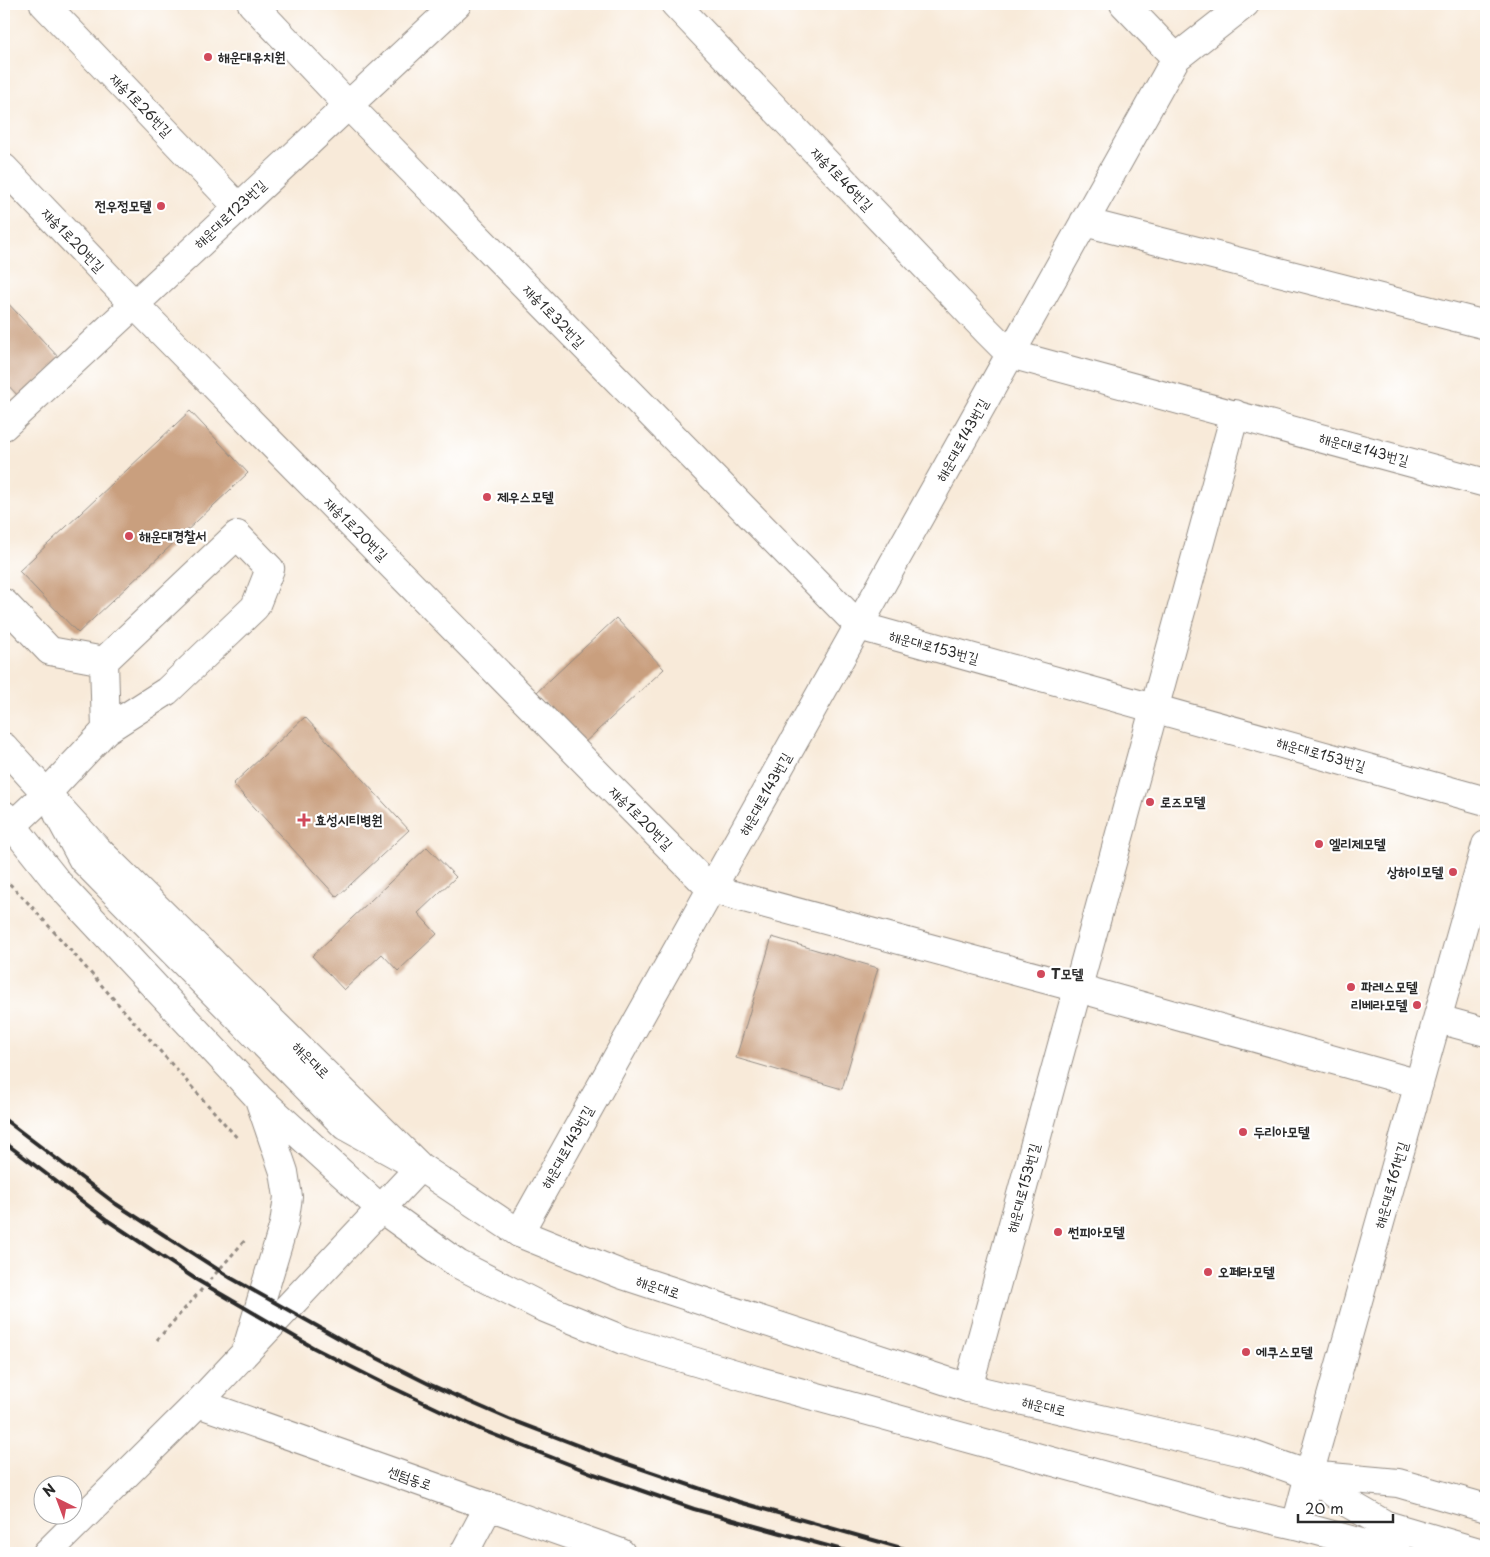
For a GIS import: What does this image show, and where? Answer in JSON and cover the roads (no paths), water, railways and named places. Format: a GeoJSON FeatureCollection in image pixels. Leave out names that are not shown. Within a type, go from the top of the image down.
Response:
{"type":"FeatureCollection","features":[{"type":"Feature","properties":{"kind":"street","name":"재송1로26번길"},"geometry":{"type":"LineString","coordinates":[[44,4],[238,207]]}},
{"type":"Feature","properties":{"kind":"street","name":"재송1로32번길"},"geometry":{"type":"LineString","coordinates":[[252,4],[348,105],[859,626]]}},
{"type":"Feature","properties":{"kind":"street","name":"해운대로123번길"},"geometry":{"type":"LineString","coordinates":[[7,416],[134,304],[457,4]]}},
{"type":"Feature","properties":{"kind":"street","name":"재송1로46번길"},"geometry":{"type":"LineString","coordinates":[[674,4],[1010,354]]}},
{"type":"Feature","properties":{"kind":"street"},"geometry":{"type":"LineString","coordinates":[[1124,4],[1176,58]]}},
{"type":"Feature","properties":{"kind":"street","name":"해운대로143번길"},"geometry":{"type":"LineString","coordinates":[[519,1233],[1176,58],[1246,4]]}},
{"type":"Feature","properties":{"kind":"street","name":"재송1로20번길"},"geometry":{"type":"LineString","coordinates":[[4,168],[134,304],[711,889]]}},
{"type":"Feature","properties":{"kind":"street"},"geometry":{"type":"LineString","coordinates":[[1084,222],[1486,325]]}},
{"type":"Feature","properties":{"kind":"street","name":"해운대로143번길"},"geometry":{"type":"LineString","coordinates":[[1010,354],[1486,483]]}},
{"type":"Feature","properties":{"kind":"street","name":"해운대로153번길"},"geometry":{"type":"LineString","coordinates":[[968,1388],[1236,414]]}},
{"type":"Feature","properties":{"kind":"street"},"geometry":{"type":"LineString","coordinates":[[106,730],[104,661],[237,535],[270,569],[255,607],[168,691],[106,730],[47,793],[8,820],[58,883],[259,1098],[380,1208],[458,1264],[540,1306],[623,1340],[759,1381],[1210,1504],[1398,1553]]}},
{"type":"Feature","properties":{"kind":"street"},"geometry":{"type":"LineString","coordinates":[[4,602],[50,651],[104,661]]}},
{"type":"Feature","properties":{"kind":"street","name":"해운대로153번길"},"geometry":{"type":"LineString","coordinates":[[859,626],[1486,800]]}},
{"type":"Feature","properties":{"kind":"street","name":"해운대로"},"geometry":{"type":"LineString","coordinates":[[4,747],[96,848],[420,1167],[519,1233],[623,1275],[968,1388],[1247,1453],[1309,1475],[1398,1483],[1486,1508]]}},
{"type":"Feature","properties":{"kind":"street","name":"해운대로161번길"},"geometry":{"type":"LineString","coordinates":[[1296,1525],[1486,845]]}},
{"type":"Feature","properties":{"kind":"street"},"geometry":{"type":"LineString","coordinates":[[711,889],[1078,988],[1419,1084]]}},
{"type":"Feature","properties":{"kind":"street"},"geometry":{"type":"LineString","coordinates":[[1438,1019],[1486,1032]]}},
{"type":"Feature","properties":{"kind":"street"},"geometry":{"type":"LineString","coordinates":[[246,1353],[284,1224],[288,1197],[284,1172],[259,1098]]}},
{"type":"Feature","properties":{"kind":"street"},"geometry":{"type":"LineString","coordinates":[[47,1553],[198,1403],[420,1167]]}},
{"type":"Feature","properties":{"kind":"street","name":"센텀동로"},"geometry":{"type":"LineString","coordinates":[[198,1403],[622,1553]]}},
{"type":"Feature","properties":{"kind":"street"},"geometry":{"type":"LineString","coordinates":[[1309,1475],[1346,1502],[1386,1525],[1482,1553]]}},
{"type":"Feature","properties":{"kind":"street"},"geometry":{"type":"LineString","coordinates":[[464,1553],[489,1506]]}},
{"type":"Feature","properties":{"kind":"railway"},"geometry":{"type":"LineString","coordinates":[[4,1119],[116,1204],[231,1278],[349,1344],[431,1385],[509,1419],[616,1460],[739,1502],[919,1553]]}},
{"type":"Feature","properties":{"kind":"railway"},"geometry":{"type":"LineString","coordinates":[[4,1142],[107,1220],[197,1280],[314,1348],[387,1385],[482,1430],[594,1474],[694,1509],[853,1553]]}},
{"type":"Feature","properties":{"kind":"place","name":"해운대유치원"},"geometry":{"type":"Point","coordinates":[208,57]}},
{"type":"Feature","properties":{"kind":"place","name":"전우정모텔"},"geometry":{"type":"Point","coordinates":[161,206]}},
{"type":"Feature","properties":{"kind":"place","name":"제우스모텔"},"geometry":{"type":"Point","coordinates":[487,497]}},
{"type":"Feature","properties":{"kind":"place","name":"해운대경찰서"},"geometry":{"type":"Point","coordinates":[129,536]}},
{"type":"Feature","properties":{"kind":"place","name":"로즈모텔"},"geometry":{"type":"Point","coordinates":[1150,802]}},
{"type":"Feature","properties":{"kind":"place","name":"효성시티병원"},"geometry":{"type":"Point","coordinates":[304,820]}},
{"type":"Feature","properties":{"kind":"place","name":"엘리제모텔"},"geometry":{"type":"Point","coordinates":[1319,844]}},
{"type":"Feature","properties":{"kind":"place","name":"상하이모텔"},"geometry":{"type":"Point","coordinates":[1453,872]}},
{"type":"Feature","properties":{"kind":"place","name":"T모텔"},"geometry":{"type":"Point","coordinates":[1041,974]}},
{"type":"Feature","properties":{"kind":"place","name":"파레스모텔"},"geometry":{"type":"Point","coordinates":[1351,987]}},
{"type":"Feature","properties":{"kind":"place","name":"리베라모텔"},"geometry":{"type":"Point","coordinates":[1417,1005]}},
{"type":"Feature","properties":{"kind":"place","name":"두리아모텔"},"geometry":{"type":"Point","coordinates":[1243,1132]}},
{"type":"Feature","properties":{"kind":"place","name":"썬피아모텔"},"geometry":{"type":"Point","coordinates":[1058,1232]}},
{"type":"Feature","properties":{"kind":"place","name":"오페라모텔"},"geometry":{"type":"Point","coordinates":[1208,1272]}},
{"type":"Feature","properties":{"kind":"place","name":"에쿠스모텔"},"geometry":{"type":"Point","coordinates":[1246,1352]}}]}
